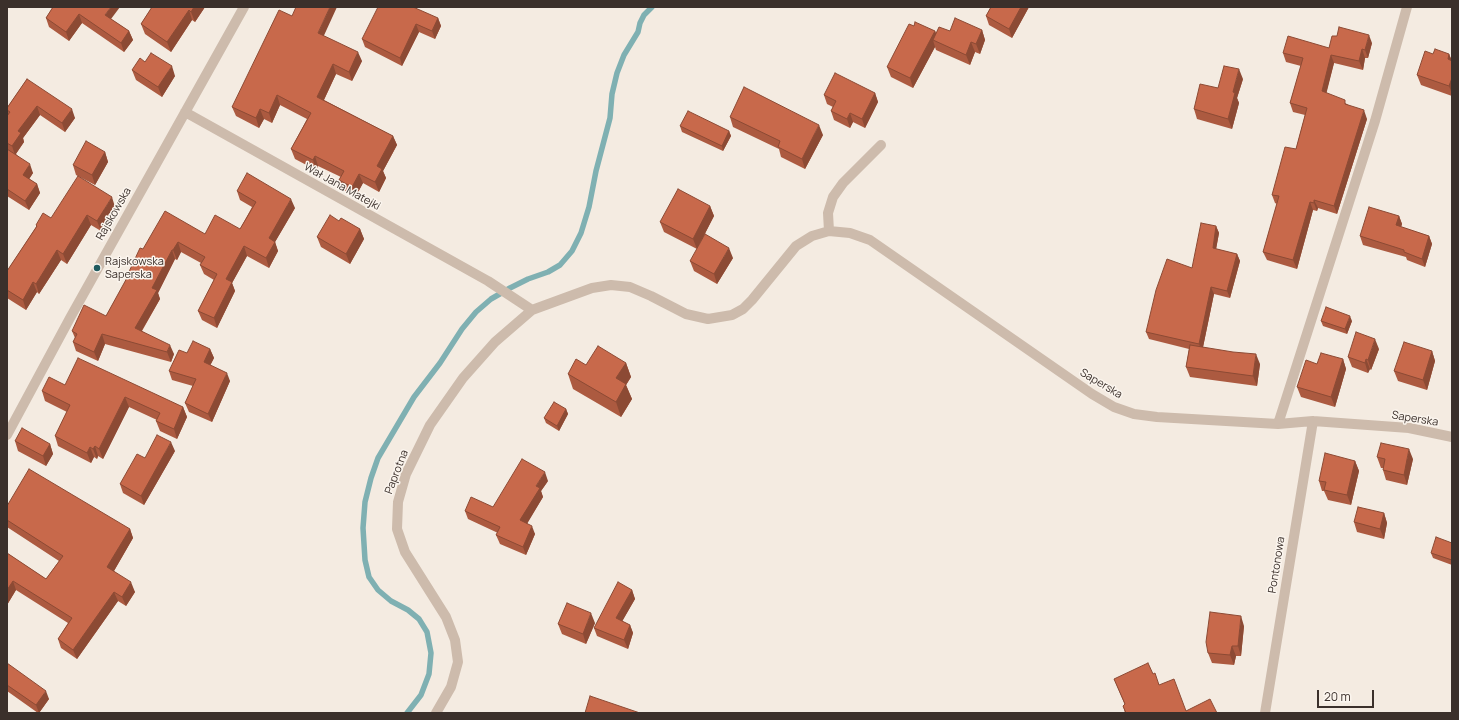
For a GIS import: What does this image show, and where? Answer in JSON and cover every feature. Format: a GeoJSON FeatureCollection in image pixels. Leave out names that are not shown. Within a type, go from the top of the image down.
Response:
{"type":"FeatureCollection","features":[{"type":"Feature","properties":{"kind":"street","name":"Rajskowska"},"geometry":{"type":"LineString","coordinates":[[7,435],[70,318],[244,7]]}},
{"type":"Feature","properties":{"kind":"street"},"geometry":{"type":"LineString","coordinates":[[1278,424],[1376,121],[1407,7]]}},
{"type":"Feature","properties":{"kind":"street","name":"Wał Jana Matejki"},"geometry":{"type":"LineString","coordinates":[[185,112],[488,281],[532,310]]}},
{"type":"Feature","properties":{"kind":"street"},"geometry":{"type":"LineString","coordinates":[[532,310],[592,288],[611,285],[630,287],[686,314],[708,320],[732,315],[752,300],[796,246],[812,236],[829,231],[828,213],[833,197],[843,183],[881,145]]}},
{"type":"Feature","properties":{"kind":"street","name":"Saperska"},"geometry":{"type":"LineString","coordinates":[[829,231],[850,233],[870,240],[1085,390],[1114,407],[1134,414],[1278,424],[1313,421],[1409,428],[1452,437]]}},
{"type":"Feature","properties":{"kind":"street","name":"Paprotna"},"geometry":{"type":"LineString","coordinates":[[436,713],[451,686],[458,662],[455,640],[446,618],[406,552],[397,529],[398,502],[406,474],[430,425],[463,378],[494,342],[532,310]]}},
{"type":"Feature","properties":{"kind":"street","name":"Pontonowa"},"geometry":{"type":"LineString","coordinates":[[1265,713],[1313,421]]}},
{"type":"Feature","properties":{"kind":"building"},"geometry":{"type":"Polygon","coordinates":[[[53,7],[111,7],[105,15],[129,31],[121,43],[79,14],[66,32],[46,18],[53,7]]]}},
{"type":"Feature","properties":{"kind":"building"},"geometry":{"type":"Polygon","coordinates":[[[152,7],[194,7],[191,12],[189,10],[167,42],[141,24],[152,7]]]}},
{"type":"Feature","properties":{"kind":"building"},"geometry":{"type":"Polygon","coordinates":[[[296,7],[330,7],[318,33],[358,52],[349,72],[333,64],[317,97],[393,136],[377,166],[382,169],[375,182],[359,174],[352,187],[339,180],[344,171],[315,156],[313,160],[291,149],[311,113],[277,95],[269,113],[260,109],[256,118],[232,107],[279,10],[292,16],[296,7]]]}},
{"type":"Feature","properties":{"kind":"building"},"geometry":{"type":"Polygon","coordinates":[[[378,7],[413,7],[438,18],[432,31],[416,24],[400,58],[362,39],[378,7]]]}},
{"type":"Feature","properties":{"kind":"building"},"geometry":{"type":"Polygon","coordinates":[[[991,7],[1021,7],[1009,29],[986,16],[991,7]]]}},
{"type":"Feature","properties":{"kind":"building"},"geometry":{"type":"Polygon","coordinates":[[[955,18],[982,30],[976,44],[971,42],[966,55],[933,40],[939,27],[950,31],[955,18]]]}},
{"type":"Feature","properties":{"kind":"building"},"geometry":{"type":"Polygon","coordinates":[[[915,22],[935,31],[910,78],[887,67],[909,24],[914,26],[915,22]]]}},
{"type":"Feature","properties":{"kind":"building"},"geometry":{"type":"Polygon","coordinates":[[[1339,27],[1369,35],[1365,50],[1362,49],[1359,61],[1331,55],[1322,91],[1345,100],[1345,104],[1364,110],[1334,206],[1314,200],[1314,203],[1310,202],[1293,260],[1263,252],[1279,196],[1272,195],[1285,147],[1296,149],[1307,108],[1290,103],[1303,58],[1283,53],[1288,36],[1329,48],[1332,36],[1337,36],[1339,27]]]}},
{"type":"Feature","properties":{"kind":"building"},"geometry":{"type":"Polygon","coordinates":[[[1435,49],[1449,54],[1448,59],[1452,61],[1452,78],[1449,86],[1417,75],[1425,51],[1433,54],[1435,49]]]}},
{"type":"Feature","properties":{"kind":"building"},"geometry":{"type":"Polygon","coordinates":[[[151,53],[172,66],[158,87],[132,70],[140,58],[145,62],[151,53]]]}},
{"type":"Feature","properties":{"kind":"building"},"geometry":{"type":"Polygon","coordinates":[[[1224,66],[1239,69],[1233,92],[1235,93],[1228,119],[1194,109],[1200,84],[1218,88],[1224,66]]]}},
{"type":"Feature","properties":{"kind":"building"},"geometry":{"type":"Polygon","coordinates":[[[835,73],[875,93],[862,119],[850,113],[847,119],[831,111],[836,101],[824,95],[835,73]]]}},
{"type":"Feature","properties":{"kind":"building"},"geometry":{"type":"Polygon","coordinates":[[[27,79],[72,109],[62,123],[37,106],[18,131],[21,133],[12,146],[7,143],[7,116],[10,112],[7,108],[27,79]]]}},
{"type":"Feature","properties":{"kind":"building"},"geometry":{"type":"Polygon","coordinates":[[[744,87],[819,125],[802,159],[778,147],[780,141],[730,117],[744,87]]]}},
{"type":"Feature","properties":{"kind":"building"},"geometry":{"type":"Polygon","coordinates":[[[688,111],[729,131],[722,146],[680,126],[688,111]]]}},
{"type":"Feature","properties":{"kind":"building"},"geometry":{"type":"Polygon","coordinates":[[[86,141],[105,152],[92,175],[73,165],[86,141]]]}},
{"type":"Feature","properties":{"kind":"building"},"geometry":{"type":"Polygon","coordinates":[[[7,149],[30,164],[23,175],[37,184],[25,201],[7,189],[7,149]]]}},
{"type":"Feature","properties":{"kind":"building"},"geometry":{"type":"Polygon","coordinates":[[[247,173],[291,199],[269,238],[275,242],[266,258],[244,246],[226,279],[232,282],[214,318],[198,311],[217,274],[200,265],[205,257],[178,242],[172,250],[152,288],[157,290],[135,328],[170,345],[167,352],[102,334],[94,352],[73,342],[77,334],[72,331],[84,305],[106,316],[128,276],[140,248],[143,249],[165,211],[205,234],[215,215],[240,229],[256,202],[237,191],[247,173]]]}},
{"type":"Feature","properties":{"kind":"building"},"geometry":{"type":"Polygon","coordinates":[[[78,176],[112,197],[97,221],[87,215],[63,254],[57,250],[36,284],[33,282],[23,300],[7,290],[7,271],[37,226],[36,225],[43,213],[51,218],[78,176]]]}},
{"type":"Feature","properties":{"kind":"building"},"geometry":{"type":"Polygon","coordinates":[[[678,189],[710,206],[693,239],[660,222],[678,189]]]}},
{"type":"Feature","properties":{"kind":"building"},"geometry":{"type":"Polygon","coordinates":[[[1369,207],[1399,216],[1396,225],[1429,236],[1422,259],[1404,252],[1404,250],[1360,236],[1369,207]]]}},
{"type":"Feature","properties":{"kind":"building"},"geometry":{"type":"Polygon","coordinates":[[[330,215],[339,221],[341,218],[360,229],[346,254],[317,237],[330,215]]]}},
{"type":"Feature","properties":{"kind":"building"},"geometry":{"type":"Polygon","coordinates":[[[1201,223],[1216,226],[1213,248],[1237,254],[1227,291],[1211,287],[1199,344],[1146,332],[1156,290],[1167,259],[1192,268],[1201,223]]]}},
{"type":"Feature","properties":{"kind":"building"},"geometry":{"type":"Polygon","coordinates":[[[705,234],[729,248],[714,274],[690,261],[705,234]]]}},
{"type":"Feature","properties":{"kind":"building"},"geometry":{"type":"Polygon","coordinates":[[[1326,307],[1350,316],[1345,329],[1321,321],[1326,307]]]}},
{"type":"Feature","properties":{"kind":"building"},"geometry":{"type":"Polygon","coordinates":[[[1356,332],[1375,339],[1368,360],[1366,359],[1365,363],[1348,357],[1356,332]]]}},
{"type":"Feature","properties":{"kind":"building"},"geometry":{"type":"Polygon","coordinates":[[[193,341],[210,349],[204,362],[227,373],[208,414],[185,403],[196,379],[169,371],[179,350],[187,353],[193,341]]]}},
{"type":"Feature","properties":{"kind":"building"},"geometry":{"type":"Polygon","coordinates":[[[1404,342],[1432,351],[1423,380],[1394,371],[1404,342]]]}},
{"type":"Feature","properties":{"kind":"building"},"geometry":{"type":"Polygon","coordinates":[[[1190,345],[1256,354],[1253,376],[1186,367],[1190,345]]]}},
{"type":"Feature","properties":{"kind":"building"},"geometry":{"type":"Polygon","coordinates":[[[598,346],[626,363],[616,378],[626,384],[616,402],[568,374],[576,359],[586,365],[598,346]]]}},
{"type":"Feature","properties":{"kind":"building"},"geometry":{"type":"Polygon","coordinates":[[[1321,353],[1343,359],[1331,397],[1297,387],[1306,360],[1317,364],[1321,353]]]}},
{"type":"Feature","properties":{"kind":"building"},"geometry":{"type":"Polygon","coordinates":[[[78,358],[183,407],[174,429],[156,421],[160,413],[125,397],[99,449],[95,446],[93,449],[90,447],[87,453],[55,436],[70,405],[42,391],[49,377],[65,385],[78,358]]]}},
{"type":"Feature","properties":{"kind":"building"},"geometry":{"type":"Polygon","coordinates":[[[554,402],[566,409],[557,426],[544,418],[554,402]]]}},
{"type":"Feature","properties":{"kind":"building"},"geometry":{"type":"Polygon","coordinates":[[[22,428],[50,444],[43,456],[15,441],[22,428]]]}},
{"type":"Feature","properties":{"kind":"building"},"geometry":{"type":"Polygon","coordinates":[[[157,435],[171,442],[141,496],[120,484],[137,454],[145,458],[157,435]]]}},
{"type":"Feature","properties":{"kind":"building"},"geometry":{"type":"Polygon","coordinates":[[[1381,443],[1409,449],[1404,475],[1383,470],[1385,459],[1377,457],[1381,443]]]}},
{"type":"Feature","properties":{"kind":"building"},"geometry":{"type":"Polygon","coordinates":[[[1325,453],[1355,461],[1347,495],[1324,490],[1326,482],[1319,481],[1325,453]]]}},
{"type":"Feature","properties":{"kind":"building"},"geometry":{"type":"Polygon","coordinates":[[[522,459],[545,472],[536,486],[540,488],[520,520],[532,526],[523,547],[496,535],[500,527],[465,511],[471,497],[493,507],[522,459]]]}},
{"type":"Feature","properties":{"kind":"building"},"geometry":{"type":"Polygon","coordinates":[[[29,469],[130,529],[107,567],[131,582],[122,597],[114,592],[73,650],[58,639],[72,618],[13,581],[7,590],[7,553],[46,579],[63,556],[7,520],[7,506],[29,469]]]}},
{"type":"Feature","properties":{"kind":"building"},"geometry":{"type":"Polygon","coordinates":[[[1358,507],[1384,513],[1380,529],[1354,522],[1358,507]]]}},
{"type":"Feature","properties":{"kind":"building"},"geometry":{"type":"Polygon","coordinates":[[[1436,537],[1452,543],[1452,560],[1431,553],[1436,537]]]}},
{"type":"Feature","properties":{"kind":"building"},"geometry":{"type":"Polygon","coordinates":[[[618,582],[632,590],[616,618],[630,625],[624,640],[594,628],[618,582]]]}},
{"type":"Feature","properties":{"kind":"building"},"geometry":{"type":"Polygon","coordinates":[[[567,603],[591,613],[583,634],[558,624],[567,603]]]}},
{"type":"Feature","properties":{"kind":"building"},"geometry":{"type":"Polygon","coordinates":[[[1210,612],[1241,616],[1238,646],[1232,646],[1230,655],[1208,653],[1206,642],[1210,612]]]}},
{"type":"Feature","properties":{"kind":"building"},"geometry":{"type":"Polygon","coordinates":[[[7,663],[46,691],[36,705],[7,685],[7,663]]]}},
{"type":"Feature","properties":{"kind":"building"},"geometry":{"type":"Polygon","coordinates":[[[1148,663],[1153,674],[1155,673],[1159,685],[1174,679],[1186,711],[1210,699],[1217,713],[1126,713],[1123,706],[1125,704],[1114,679],[1148,663]]]}},
{"type":"Feature","properties":{"kind":"building"},"geometry":{"type":"Polygon","coordinates":[[[590,696],[640,713],[585,713],[590,696]]]}},
{"type":"Feature","properties":{"kind":"waterway"},"geometry":{"type":"LineString","coordinates":[[407,713],[421,695],[429,674],[431,653],[427,632],[419,619],[408,610],[391,601],[378,590],[369,577],[365,560],[363,528],[365,502],[371,478],[378,458],[414,397],[440,363],[462,329],[476,312],[491,299],[510,288],[528,279],[548,272],[560,265],[572,251],[581,233],[589,207],[596,171],[610,118],[612,94],[617,73],[624,55],[638,32],[644,15],[652,7]]}},
{"type":"Feature","properties":{"kind":"place","name":"Rajskowska Saperska"},"geometry":{"type":"Point","coordinates":[97,268]}}]}
